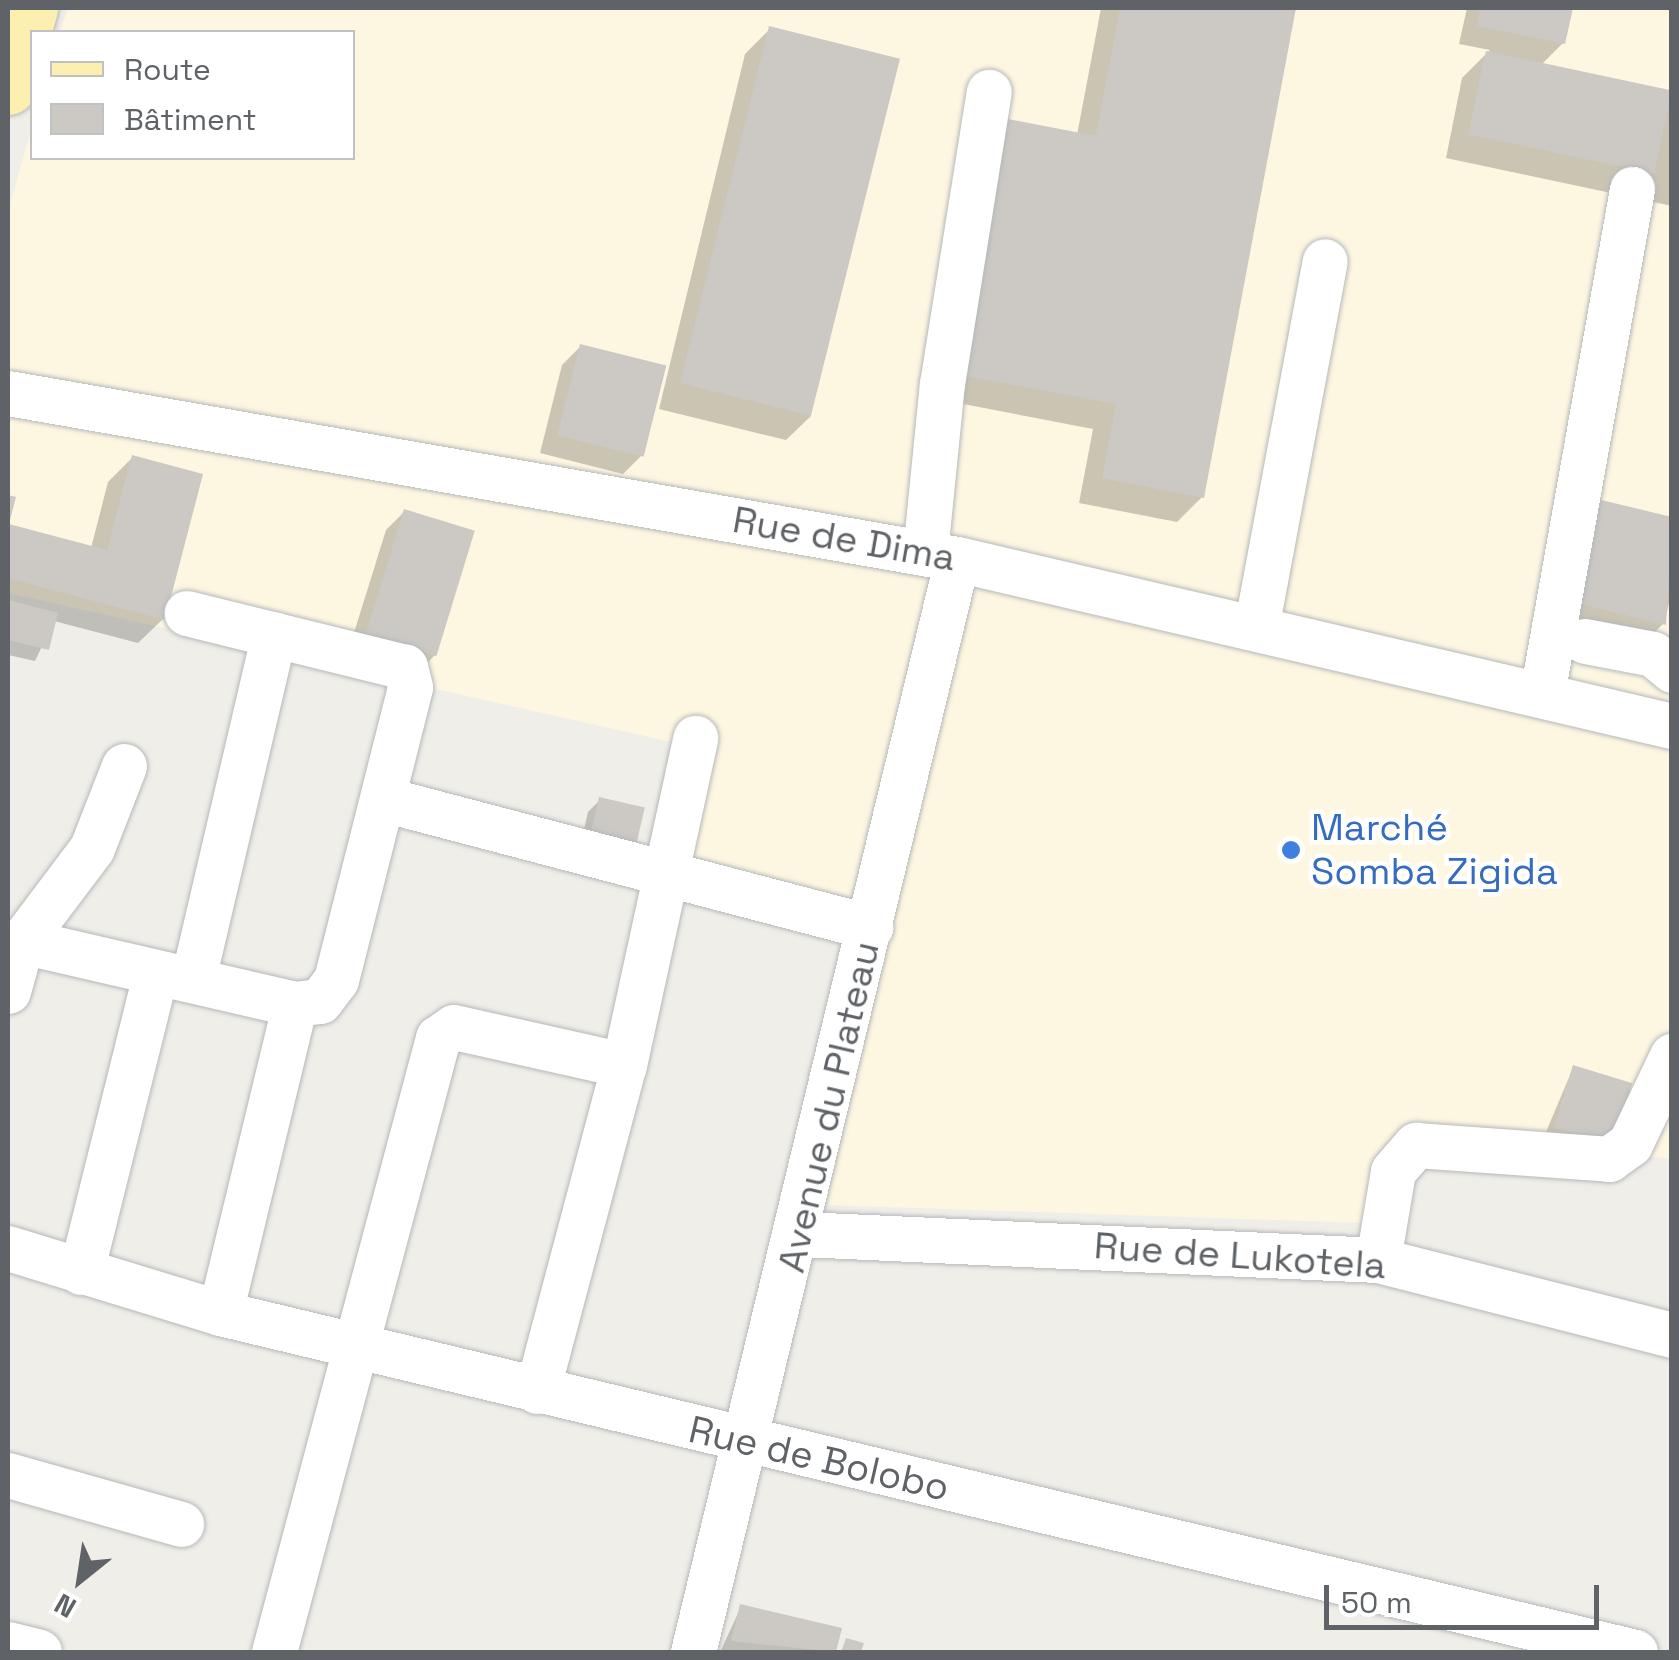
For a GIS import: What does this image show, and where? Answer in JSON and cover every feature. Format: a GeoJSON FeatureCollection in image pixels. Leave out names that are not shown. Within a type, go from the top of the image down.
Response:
{"type":"FeatureCollection","features":[{"type":"Feature","properties":{"kind":"main road"},"geometry":{"type":"LineString","coordinates":[[8,86],[30,8]]}},
{"type":"Feature","properties":{"kind":"street","name":"Avenue du Plateau"},"geometry":{"type":"LineString","coordinates":[[693,1652],[801,1234],[870,927],[941,556],[942,384],[989,92]]}},
{"type":"Feature","properties":{"kind":"street"},"geometry":{"type":"LineString","coordinates":[[1542,694],[1632,188]]}},
{"type":"Feature","properties":{"kind":"street"},"geometry":{"type":"LineString","coordinates":[[1258,624],[1325,261]]}},
{"type":"Feature","properties":{"kind":"street","name":"Rue de Dima"},"geometry":{"type":"LineString","coordinates":[[8,392],[941,556],[1258,624],[1671,722]]}},
{"type":"Feature","properties":{"kind":"street"},"geometry":{"type":"LineString","coordinates":[[22,941],[295,1004],[320,1001],[336,980],[410,687],[405,667],[187,613]]}},
{"type":"Feature","properties":{"kind":"street"},"geometry":{"type":"LineString","coordinates":[[81,1272],[174,978],[274,634]]}},
{"type":"Feature","properties":{"kind":"street"},"geometry":{"type":"LineString","coordinates":[[1586,641],[1653,654],[1672,670]]}},
{"type":"Feature","properties":{"kind":"street"},"geometry":{"type":"LineString","coordinates":[[537,1392],[624,1065],[695,738]]}},
{"type":"Feature","properties":{"kind":"street"},"geometry":{"type":"LineString","coordinates":[[8,991],[22,941],[92,848],[124,766]]}},
{"type":"Feature","properties":{"kind":"street"},"geometry":{"type":"LineString","coordinates":[[382,799],[870,927]]}},
{"type":"Feature","properties":{"kind":"street"},"geometry":{"type":"LineString","coordinates":[[220,1313],[295,1004]]}},
{"type":"Feature","properties":{"kind":"street"},"geometry":{"type":"LineString","coordinates":[[274,1652],[438,1038],[454,1027],[624,1065]]}},
{"type":"Feature","properties":{"kind":"street"},"geometry":{"type":"LineString","coordinates":[[1378,1260],[1393,1171],[1416,1145],[1609,1159],[1630,1144],[1672,1056]]}},
{"type":"Feature","properties":{"kind":"street","name":"Rue de Lukotela"},"geometry":{"type":"LineString","coordinates":[[801,1234],[1378,1260],[1672,1335]]}},
{"type":"Feature","properties":{"kind":"street","name":"Rue de Bolobo"},"geometry":{"type":"LineString","coordinates":[[8,1248],[220,1313],[537,1392],[1635,1652]]}},
{"type":"Feature","properties":{"kind":"street"},"geometry":{"type":"LineString","coordinates":[[8,1474],[181,1524]]}},
{"type":"Feature","properties":{"kind":"street"},"geometry":{"type":"LineString","coordinates":[[8,1644],[39,1652]]}},
{"type":"Feature","properties":{"kind":"shaded area"},"geometry":{"type":"Polygon","coordinates":[[[68,8],[1671,8],[1671,1159],[1407,1129],[1375,1157],[1364,1223],[826,1205],[892,930],[665,873],[694,747],[8,593],[8,211],[30,134],[30,160],[355,160],[355,30],[61,30],[68,8]]]}},
{"type":"Feature","properties":{"kind":"building"},"geometry":{"type":"Polygon","coordinates":[[[1120,8],[1296,8],[1204,498],[1102,478],[1116,404],[955,374],[1003,118],[1096,136],[1120,8]]]}},
{"type":"Feature","properties":{"kind":"building"},"geometry":{"type":"Polygon","coordinates":[[[1480,8],[1573,8],[1565,44],[1477,26],[1480,8]]]}},
{"type":"Feature","properties":{"kind":"building"},"geometry":{"type":"Polygon","coordinates":[[[769,26],[900,59],[811,416],[680,383],[769,26]]]}},
{"type":"Feature","properties":{"kind":"building"},"geometry":{"type":"Polygon","coordinates":[[[1486,51],[1672,91],[1654,174],[1468,134],[1486,51]]]}},
{"type":"Feature","properties":{"kind":"building"},"geometry":{"type":"Polygon","coordinates":[[[580,344],[666,366],[644,457],[557,435],[580,344]]]}},
{"type":"Feature","properties":{"kind":"building"},"geometry":{"type":"Polygon","coordinates":[[[132,455],[203,474],[165,620],[8,578],[8,495],[16,497],[9,524],[107,550],[132,455]]]}},
{"type":"Feature","properties":{"kind":"building"},"geometry":{"type":"Polygon","coordinates":[[[1593,498],[1672,517],[1666,625],[1568,601],[1593,498]]]}},
{"type":"Feature","properties":{"kind":"building"},"geometry":{"type":"Polygon","coordinates":[[[404,509],[475,531],[436,656],[366,634],[404,509]]]}},
{"type":"Feature","properties":{"kind":"building"},"geometry":{"type":"Polygon","coordinates":[[[8,600],[58,613],[49,650],[8,640],[8,600]]]}},
{"type":"Feature","properties":{"kind":"building"},"geometry":{"type":"Polygon","coordinates":[[[599,797],[645,808],[634,853],[588,843],[599,797]]]}},
{"type":"Feature","properties":{"kind":"building"},"geometry":{"type":"Polygon","coordinates":[[[1573,1065],[1632,1083],[1613,1145],[1554,1127],[1573,1065]]]}},
{"type":"Feature","properties":{"kind":"building"},"geometry":{"type":"Polygon","coordinates":[[[740,1604],[842,1628],[836,1652],[731,1641],[740,1604]]]}},
{"type":"Feature","properties":{"kind":"building"},"geometry":{"type":"Polygon","coordinates":[[[846,1638],[864,1643],[861,1652],[841,1652],[846,1638]]]}},
{"type":"Feature","properties":{"kind":"place","name":"Marché Somba Zigida"},"geometry":{"type":"Point","coordinates":[1291,850]}}]}
